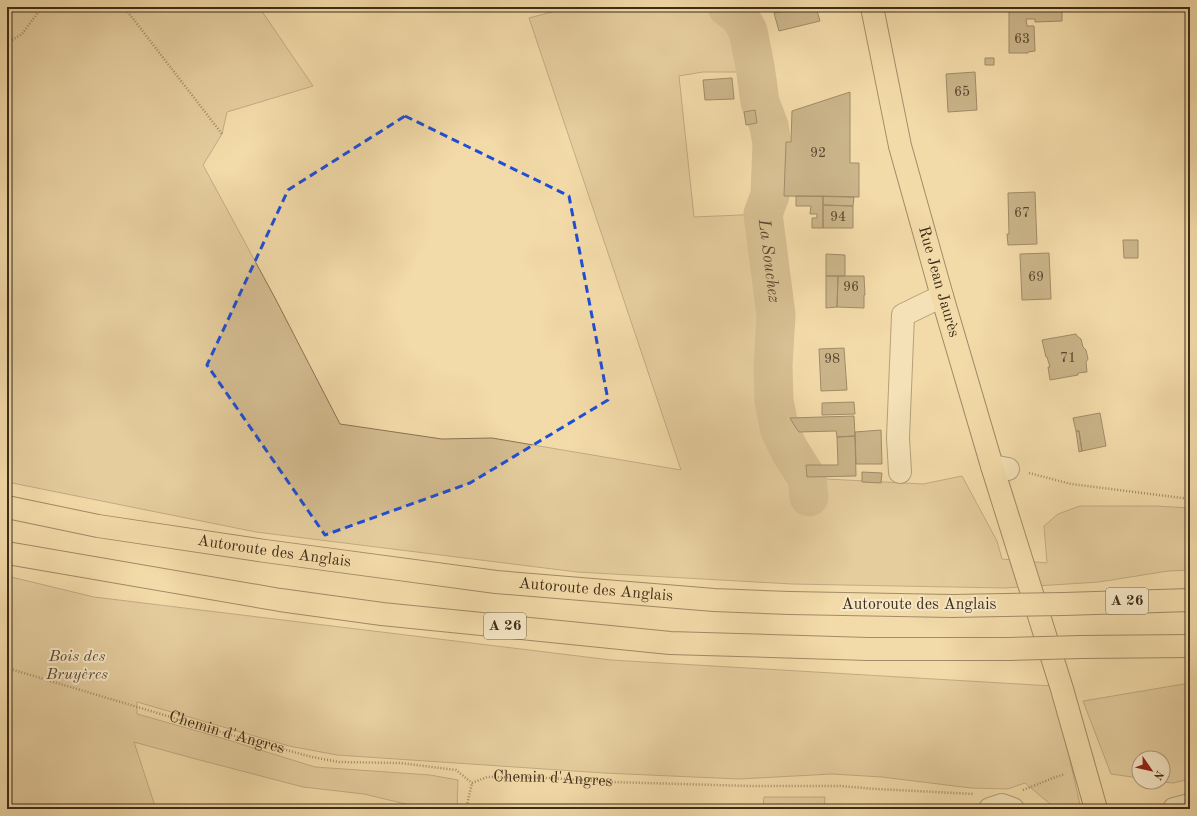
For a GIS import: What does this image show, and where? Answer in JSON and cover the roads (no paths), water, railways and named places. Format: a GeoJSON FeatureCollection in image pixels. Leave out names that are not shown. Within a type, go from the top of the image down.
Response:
{"type":"FeatureCollection","features":[{"type":"Feature","properties":{"kind":"main road","name":"Rue Jean Jaurès"},"geometry":{"type":"LineString","coordinates":[[872,7],[900,146],[942,296],[1000,468],[1019,552],[1062,688],[1096,809]]}},
{"type":"Feature","properties":{"kind":"main road","name":"Autoroute des Anglais"},"geometry":{"type":"LineString","coordinates":[[7,507],[98,526],[250,549],[496,582],[729,600],[790,603],[952,606],[1190,600]]}},
{"type":"Feature","properties":{"kind":"main road","name":"A 26"},"geometry":{"type":"LineString","coordinates":[[7,553],[288,601],[382,614],[670,643],[868,649],[1009,649],[1190,646]]}},
{"type":"Feature","properties":{"kind":"street"},"geometry":{"type":"LineString","coordinates":[[900,472],[898,438],[904,315],[942,296]]}},
{"type":"Feature","properties":{"kind":"street"},"geometry":{"type":"LineString","coordinates":[[990,809],[1002,805],[1013,809]]}},
{"type":"Feature","properties":{"kind":"street"},"geometry":{"type":"LineString","coordinates":[[1174,809],[1190,805]]}},
{"type":"Feature","properties":{"kind":"waterway","name":"La Souchez"},"geometry":{"type":"LineString","coordinates":[[727,7],[740,17],[748,31],[760,102],[769,126],[772,143],[770,195],[763,214],[776,315],[773,366],[774,401],[780,431],[790,451],[807,478],[809,497]]}},
{"type":"Feature","properties":{"kind":"park label","name":"Bois des Bruyères"},"geometry":{"type":"Point","coordinates":[77,666]}}]}
